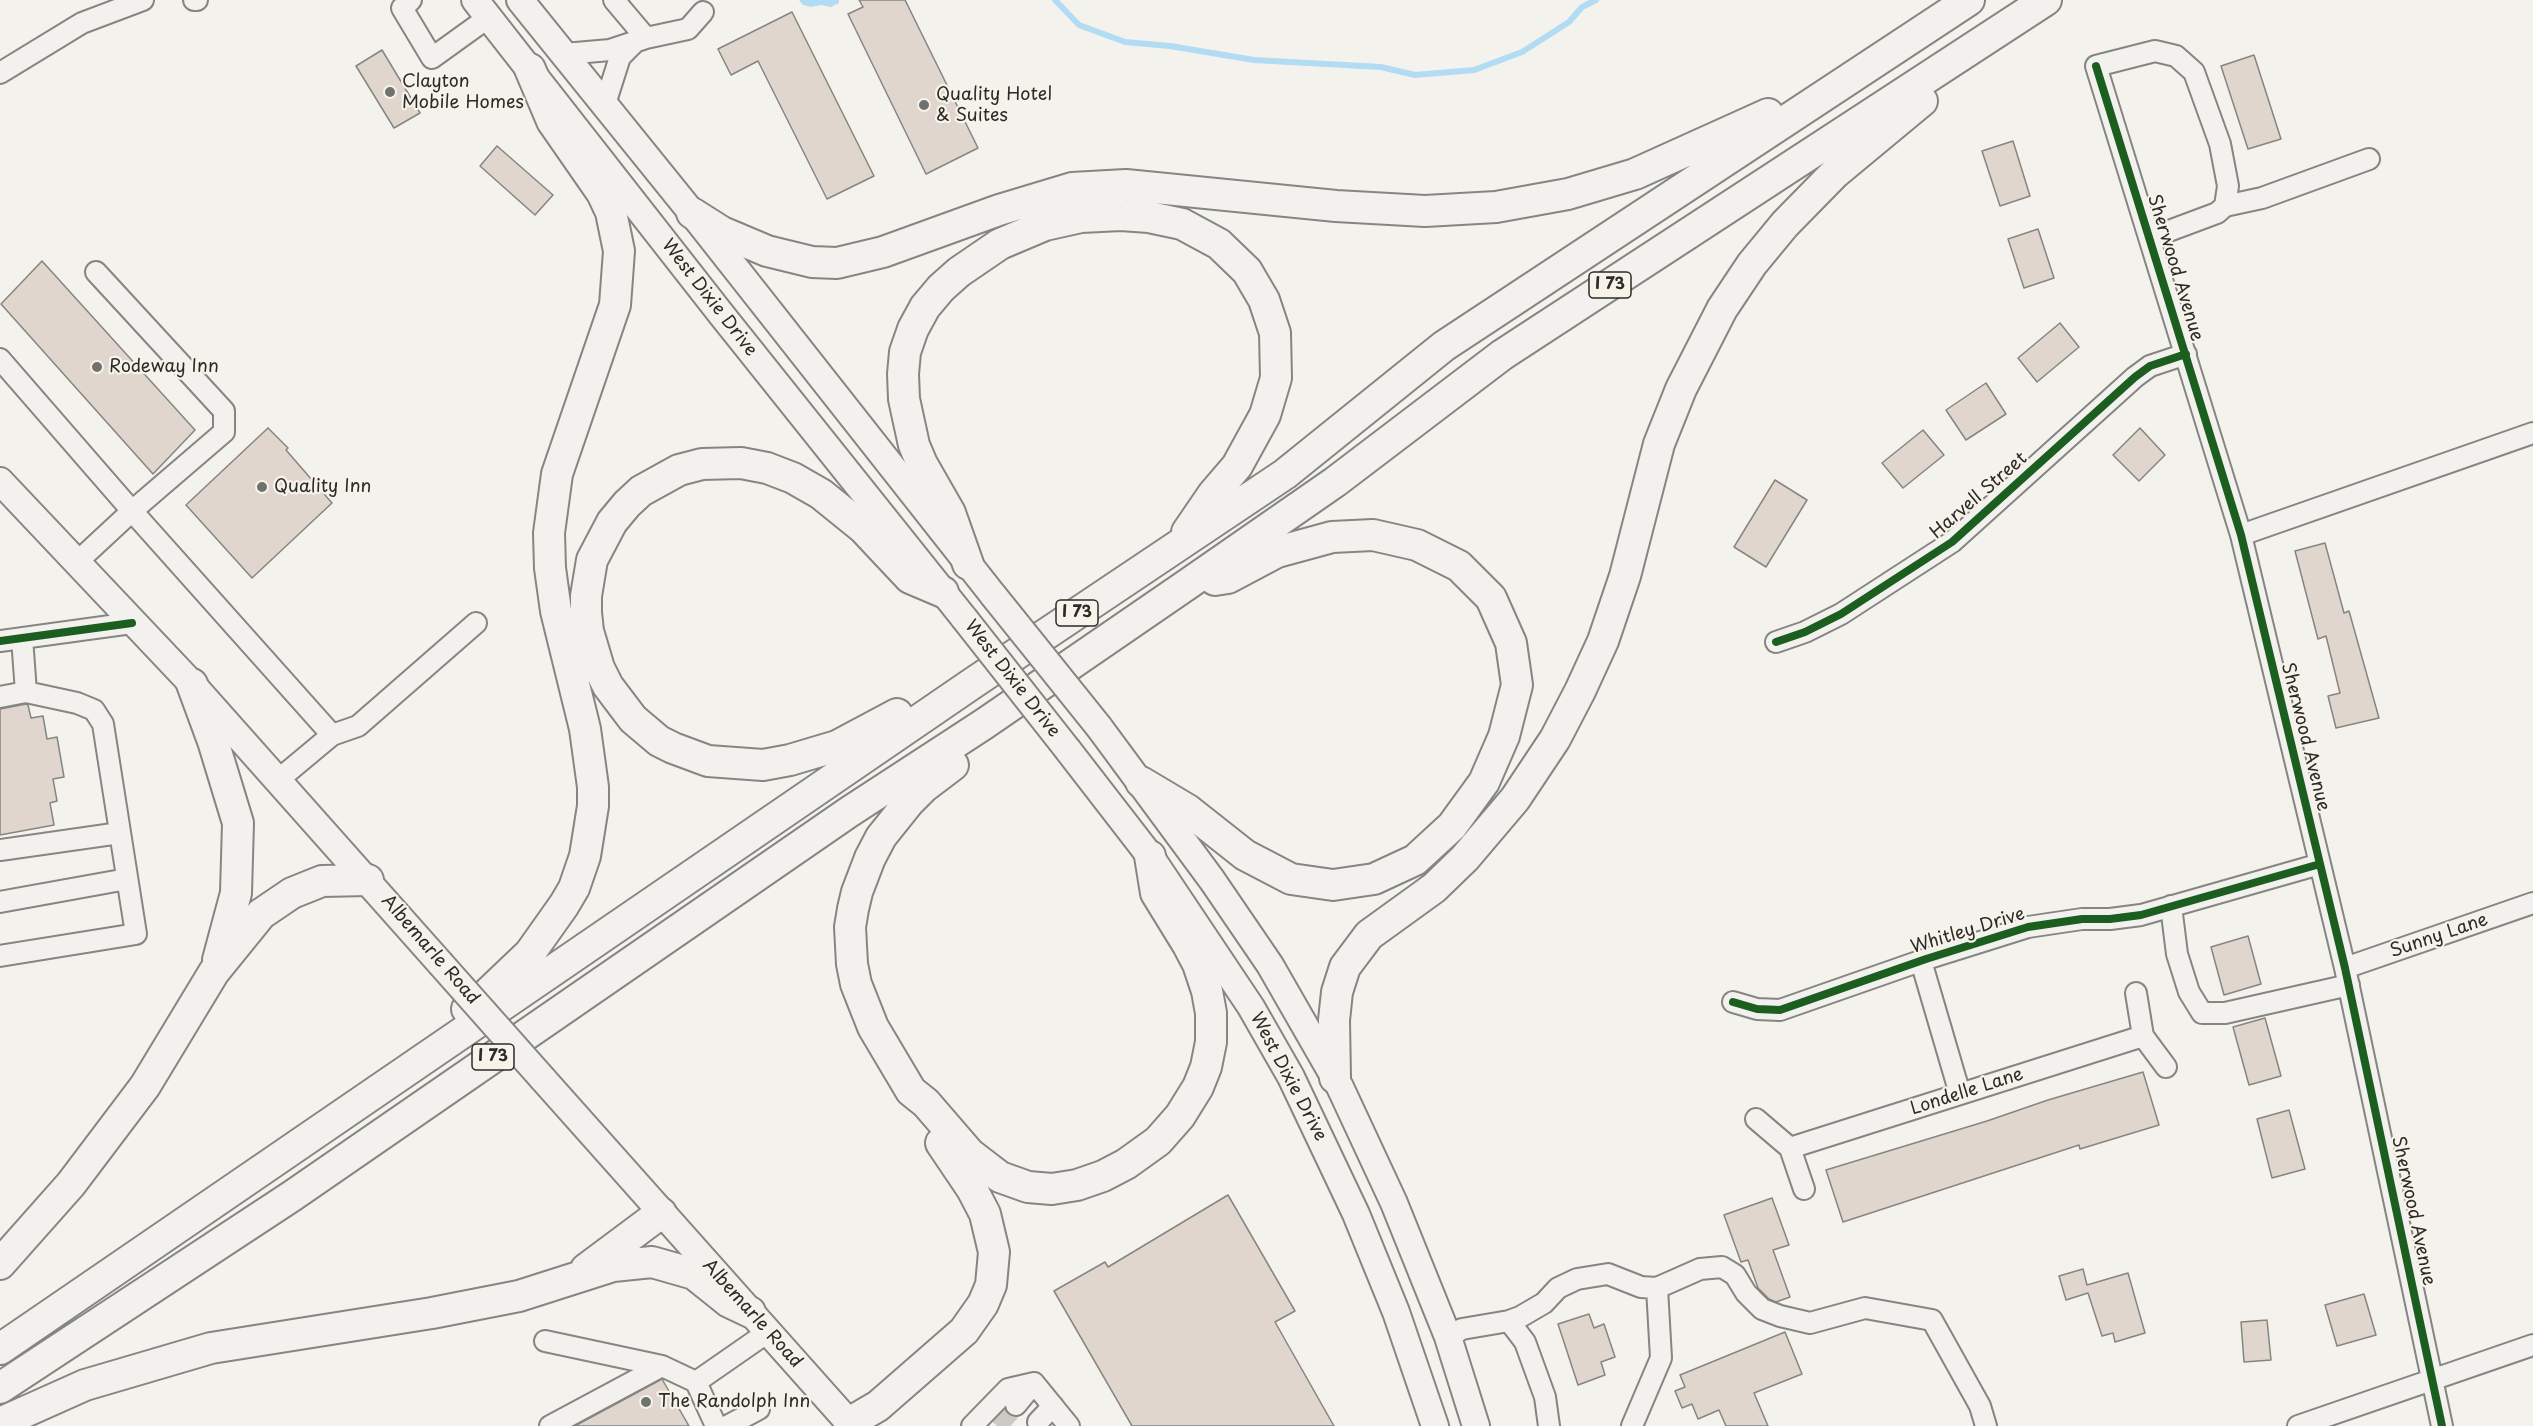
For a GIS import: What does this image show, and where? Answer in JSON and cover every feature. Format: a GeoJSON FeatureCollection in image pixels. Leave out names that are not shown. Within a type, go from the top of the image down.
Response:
{"type":"FeatureCollection","features":[{"type":"Feature","properties":{"kind":"highway","name":"I 73"},"geometry":{"type":"LineString","coordinates":[[0,1349],[1180,542],[1285,474],[1444,346],[1969,0]]}},
{"type":"Feature","properties":{"kind":"highway","name":"I 73"},"geometry":{"type":"LineString","coordinates":[[0,1388],[292,1196],[849,812],[984,724],[1185,586],[1335,482],[1502,355],[2043,2]]}},
{"type":"Feature","properties":{"kind":"highway"},"geometry":{"type":"LineString","coordinates":[[1335,1078],[1334,1020],[1337,992],[1345,967],[1370,935],[1434,888],[1472,849],[1515,799],[1555,739],[1580,691],[1603,641],[1625,576],[1659,444],[1681,389],[1722,309],[1752,264],[1785,224],[1834,174],[2043,2]]}},
{"type":"Feature","properties":{"kind":"highway"},"geometry":{"type":"LineString","coordinates":[[692,213],[722,232],[767,251],[812,262],[837,263],[884,252],[999,210],[1072,188],[1126,185],[1336,206],[1425,211],[1496,207],[1568,194],[1645,170],[1780,108],[1936,21]]}},
{"type":"Feature","properties":{"kind":"highway"},"geometry":{"type":"LineString","coordinates":[[386,1085],[407,1052],[486,994],[515,968],[541,939],[574,888],[590,839],[593,787],[589,750],[556,611],[550,568],[549,533],[557,474],[615,305],[619,251],[611,212],[603,193],[552,121],[530,69]]}},
{"type":"Feature","properties":{"kind":"highway"},"geometry":{"type":"LineString","coordinates":[[968,564],[950,513],[922,464],[914,445],[904,399],[903,374],[906,352],[913,329],[925,308],[941,288],[959,272],[1000,244],[1044,225],[1081,217],[1121,215],[1149,217],[1182,224],[1220,244],[1247,271],[1264,300],[1275,333],[1276,378],[1265,415],[1237,466],[1212,494],[1180,542]]}},
{"type":"Feature","properties":{"kind":"highway"},"geometry":{"type":"LineString","coordinates":[[943,592],[910,578],[871,535],[821,494],[793,478],[767,468],[722,462],[680,470],[657,480],[627,504],[612,522],[592,560],[587,587],[586,613],[588,632],[599,668],[620,705],[647,733],[659,741],[690,756],[708,761],[763,765],[815,754],[884,722],[936,688],[973,684]]}},
{"type":"Feature","properties":{"kind":"highway"},"geometry":{"type":"LineString","coordinates":[[1141,782],[1188,810],[1245,855],[1291,879],[1333,885],[1374,879],[1415,860],[1452,826],[1484,782],[1504,736],[1516,685],[1511,643],[1491,598],[1459,566],[1417,544],[1373,535],[1332,537],[1277,552],[1228,578],[1185,586]]}},
{"type":"Feature","properties":{"kind":"highway"},"geometry":{"type":"LineString","coordinates":[[192,684],[213,741],[238,823],[236,893],[214,972]]}},
{"type":"Feature","properties":{"kind":"highway"},"geometry":{"type":"LineString","coordinates":[[848,1425],[878,1406],[964,1331],[983,1304],[993,1274],[994,1252],[985,1215],[972,1189],[918,1108],[911,1091],[882,1044],[856,984],[850,944],[853,909],[862,874],[881,837],[924,787],[953,765],[984,724]]}},
{"type":"Feature","properties":{"kind":"highway"},"geometry":{"type":"LineString","coordinates":[[911,1091],[926,1103],[951,1135],[978,1162],[1000,1177],[1028,1187],[1052,1189],[1089,1181],[1126,1164],[1158,1141],[1180,1116],[1198,1087],[1209,1055],[1211,1021],[1198,964],[1156,893],[1150,856]]}},
{"type":"Feature","properties":{"kind":"highway"},"geometry":{"type":"LineString","coordinates":[[0,1264],[71,1184],[145,1086],[214,972],[261,914],[292,893],[322,881],[368,880]]}},
{"type":"Feature","properties":{"kind":"highway"},"geometry":{"type":"LineString","coordinates":[[571,1279],[662,1213]]}},
{"type":"Feature","properties":{"kind":"highway"},"geometry":{"type":"LineString","coordinates":[[0,1423],[85,1385],[211,1348],[432,1313],[519,1296],[613,1266],[652,1262],[694,1275],[759,1322]]}},
{"type":"Feature","properties":{"kind":"main road","name":"West Dixie Drive"},"geometry":{"type":"LineString","coordinates":[[520,0],[692,213],[1099,727],[1141,782],[1270,965],[1335,1078],[1394,1203],[1448,1337],[1476,1426]]}},
{"type":"Feature","properties":{"kind":"main road","name":"West Dixie Drive"},"geometry":{"type":"LineString","coordinates":[[482,8],[1150,856],[1251,1007],[1291,1077],[1356,1214],[1396,1312],[1435,1426]]}},
{"type":"Feature","properties":{"kind":"main road","name":"Albemarle Road"},"geometry":{"type":"LineString","coordinates":[[0,481],[192,684],[368,880],[848,1425]]}},
{"type":"Feature","properties":{"kind":"main road"},"geometry":{"type":"LineString","coordinates":[[1420,1426],[1422,1386]]}},
{"type":"Feature","properties":{"kind":"street"},"geometry":{"type":"LineString","coordinates":[[0,73],[81,23],[143,0]]}},
{"type":"Feature","properties":{"kind":"street"},"geometry":{"type":"LineString","coordinates":[[411,0],[402,8],[432,58],[482,8]]}},
{"type":"Feature","properties":{"kind":"street"},"geometry":{"type":"LineString","coordinates":[[614,0],[640,40]]}},
{"type":"Feature","properties":{"kind":"street"},"geometry":{"type":"LineString","coordinates":[[564,54],[610,50],[640,40],[688,29],[703,12]]}},
{"type":"Feature","properties":{"kind":"street"},"geometry":{"type":"LineString","coordinates":[[605,104],[620,57],[640,40]]}},
{"type":"Feature","properties":{"kind":"street","name":"Sherwood Avenue"},"geometry":{"type":"LineString","coordinates":[[2225,206],[2228,186],[2220,144],[2194,72],[2176,56],[2155,51],[2096,66],[2241,535],[2347,977],[2442,1426]]}},
{"type":"Feature","properties":{"kind":"street"},"geometry":{"type":"LineString","coordinates":[[2150,238],[2217,213],[2225,206],[2262,198],[2369,159]]}},
{"type":"Feature","properties":{"kind":"street"},"geometry":{"type":"LineString","coordinates":[[76,563],[132,511],[224,432],[224,411],[96,272]]}},
{"type":"Feature","properties":{"kind":"street","name":"Harvell Street"},"geometry":{"type":"LineString","coordinates":[[1776,642],[1805,632],[1841,614],[1952,542],[2135,377],[2150,366],[2186,354]]}},
{"type":"Feature","properties":{"kind":"street"},"geometry":{"type":"LineString","coordinates":[[0,359],[332,735]]}},
{"type":"Feature","properties":{"kind":"street"},"geometry":{"type":"LineString","coordinates":[[2241,535],[2533,433]]}},
{"type":"Feature","properties":{"kind":"street"},"geometry":{"type":"LineString","coordinates":[[0,641],[132,622]]}},
{"type":"Feature","properties":{"kind":"street"},"geometry":{"type":"LineString","coordinates":[[278,780],[332,735],[358,726],[476,623]]}},
{"type":"Feature","properties":{"kind":"street"},"geometry":{"type":"LineString","coordinates":[[22,638],[26,692]]}},
{"type":"Feature","properties":{"kind":"street"},"geometry":{"type":"LineString","coordinates":[[0,697],[26,692],[77,703],[94,710],[103,724],[136,934],[0,956]]}},
{"type":"Feature","properties":{"kind":"street"},"geometry":{"type":"LineString","coordinates":[[0,850],[120,833]]}},
{"type":"Feature","properties":{"kind":"street","name":"Whitley Drive"},"geometry":{"type":"LineString","coordinates":[[1733,1002],[1757,1009],[1780,1010],[2028,927],[2082,919],[2110,919],[2141,915],[2320,864]]}},
{"type":"Feature","properties":{"kind":"street"},"geometry":{"type":"LineString","coordinates":[[0,902],[127,879]]}},
{"type":"Feature","properties":{"kind":"street","name":"Sunny Lane"},"geometry":{"type":"LineString","coordinates":[[2171,906],[2177,954],[2189,992],[2202,1013],[2225,1013],[2347,977],[2533,903]]}},
{"type":"Feature","properties":{"kind":"street"},"geometry":{"type":"LineString","coordinates":[[1921,961],[1960,1094]]}},
{"type":"Feature","properties":{"kind":"street"},"geometry":{"type":"LineString","coordinates":[[2136,993],[2143,1035],[2166,1067]]}},
{"type":"Feature","properties":{"kind":"street","name":"Londelle Lane"},"geometry":{"type":"LineString","coordinates":[[1790,1148],[2143,1035]]}},
{"type":"Feature","properties":{"kind":"street"},"geometry":{"type":"LineString","coordinates":[[1756,1119],[1790,1148],[1804,1189]]}},
{"type":"Feature","properties":{"kind":"street"},"geometry":{"type":"LineString","coordinates":[[1448,1337],[1462,1329],[1509,1322],[1531,1312],[1544,1303],[1558,1288],[1577,1278],[1608,1274],[1641,1287],[1656,1288],[1700,1269],[1722,1267],[1735,1275],[1746,1293],[1762,1309],[1780,1316],[1810,1323],[1865,1308],[1932,1320],[1980,1406],[1986,1426]]}},
{"type":"Feature","properties":{"kind":"street"},"geometry":{"type":"LineString","coordinates":[[1632,1426],[1661,1358],[1656,1288]]}},
{"type":"Feature","properties":{"kind":"street"},"geometry":{"type":"LineString","coordinates":[[696,1382],[759,1322]]}},
{"type":"Feature","properties":{"kind":"street"},"geometry":{"type":"LineString","coordinates":[[1509,1322],[1525,1342],[1545,1397],[1549,1426]]}},
{"type":"Feature","properties":{"kind":"street"},"geometry":{"type":"LineString","coordinates":[[545,1341],[662,1365],[696,1382],[716,1426]]}},
{"type":"Feature","properties":{"kind":"street"},"geometry":{"type":"LineString","coordinates":[[2298,1426],[2533,1345]]}},
{"type":"Feature","properties":{"kind":"street"},"geometry":{"type":"LineString","coordinates":[[550,1426],[662,1365]]}},
{"type":"Feature","properties":{"kind":"street"},"geometry":{"type":"LineString","coordinates":[[1016,1405],[1034,1383]]}},
{"type":"Feature","properties":{"kind":"street"},"geometry":{"type":"LineString","coordinates":[[1034,1383],[1069,1426]]}},
{"type":"Feature","properties":{"kind":"street"},"geometry":{"type":"LineString","coordinates":[[972,1426],[1008,1389],[1034,1383]]}},
{"type":"Feature","properties":{"kind":"street"},"geometry":{"type":"LineString","coordinates":[[1038,1422],[1053,1406]]}},
{"type":"Feature","properties":{"kind":"street"},"geometry":{"type":"LineString","coordinates":[[727,1426],[759,1408]]}},
{"type":"Feature","properties":{"kind":"water"},"geometry":{"type":"Polygon","coordinates":[[[799,0],[839,0],[839,3],[831,7],[821,5],[811,7],[803,5],[799,0]]]}},
{"type":"Feature","properties":{"kind":"building"},"geometry":{"type":"Polygon","coordinates":[[[859,0],[905,0],[978,148],[926,174],[848,14],[863,7],[859,0]]]}},
{"type":"Feature","properties":{"kind":"building"},"geometry":{"type":"Polygon","coordinates":[[[792,12],[874,176],[827,199],[758,61],[731,75],[718,49],[792,12]]]}},
{"type":"Feature","properties":{"kind":"building"},"geometry":{"type":"Polygon","coordinates":[[[382,50],[420,113],[394,128],[356,66],[382,50]]]}},
{"type":"Feature","properties":{"kind":"building"},"geometry":{"type":"Polygon","coordinates":[[[2254,55],[2281,139],[2248,149],[2221,66],[2254,55]]]}},
{"type":"Feature","properties":{"kind":"building"},"geometry":{"type":"Polygon","coordinates":[[[2013,141],[2030,196],[2000,206],[1982,151],[2013,141]]]}},
{"type":"Feature","properties":{"kind":"building"},"geometry":{"type":"Polygon","coordinates":[[[497,146],[553,195],[535,215],[480,166],[497,146]]]}},
{"type":"Feature","properties":{"kind":"building"},"geometry":{"type":"Polygon","coordinates":[[[2038,229],[2054,278],[2024,288],[2008,239],[2038,229]]]}},
{"type":"Feature","properties":{"kind":"building","name":"Rodeway Inn"},"geometry":{"type":"Polygon","coordinates":[[[42,261],[195,430],[153,474],[1,304],[42,261]]]}},
{"type":"Feature","properties":{"kind":"building"},"geometry":{"type":"Polygon","coordinates":[[[2060,323],[2079,347],[2037,382],[2018,358],[2060,323]]]}},
{"type":"Feature","properties":{"kind":"building"},"geometry":{"type":"Polygon","coordinates":[[[1986,383],[2006,414],[1966,440],[1946,410],[1986,383]]]}},
{"type":"Feature","properties":{"kind":"building","name":"Quality Inn"},"geometry":{"type":"Polygon","coordinates":[[[268,428],[288,448],[286,450],[332,503],[252,578],[186,505],[268,428]]]}},
{"type":"Feature","properties":{"kind":"building"},"geometry":{"type":"Polygon","coordinates":[[[2140,428],[2165,455],[2139,481],[2113,455],[2140,428]]]}},
{"type":"Feature","properties":{"kind":"building"},"geometry":{"type":"Polygon","coordinates":[[[1923,430],[1944,455],[1903,488],[1882,463],[1923,430]]]}},
{"type":"Feature","properties":{"kind":"building"},"geometry":{"type":"Polygon","coordinates":[[[1775,480],[1807,500],[1766,567],[1734,547],[1775,480]]]}},
{"type":"Feature","properties":{"kind":"building"},"geometry":{"type":"Polygon","coordinates":[[[2325,543],[2344,613],[2349,611],[2379,718],[2336,728],[2328,696],[2340,693],[2326,636],[2318,639],[2295,551],[2325,543]]]}},
{"type":"Feature","properties":{"kind":"building"},"geometry":{"type":"Polygon","coordinates":[[[26,704],[31,718],[43,716],[47,739],[57,737],[64,777],[53,779],[57,801],[50,803],[54,825],[0,835],[0,709],[26,704]]]}},
{"type":"Feature","properties":{"kind":"building"},"geometry":{"type":"Polygon","coordinates":[[[2248,936],[2261,984],[2224,995],[2211,947],[2248,936]]]}},
{"type":"Feature","properties":{"kind":"building"},"geometry":{"type":"Polygon","coordinates":[[[2265,1018],[2281,1076],[2249,1085],[2233,1027],[2265,1018]]]}},
{"type":"Feature","properties":{"kind":"building"},"geometry":{"type":"Polygon","coordinates":[[[2143,1072],[2159,1125],[2080,1149],[2079,1145],[1843,1222],[1826,1170],[2143,1072]]]}},
{"type":"Feature","properties":{"kind":"building"},"geometry":{"type":"Polygon","coordinates":[[[2289,1110],[2305,1169],[2272,1178],[2257,1119],[2289,1110]]]}},
{"type":"Feature","properties":{"kind":"building"},"geometry":{"type":"Polygon","coordinates":[[[1228,1195],[1295,1311],[1275,1322],[1334,1426],[1132,1426],[1054,1291],[1105,1262],[1108,1267],[1228,1195]]]}},
{"type":"Feature","properties":{"kind":"building"},"geometry":{"type":"Polygon","coordinates":[[[1772,1198],[1789,1245],[1773,1250],[1790,1297],[1776,1302],[1769,1299],[1758,1288],[1748,1260],[1741,1262],[1724,1215],[1772,1198]]]}},
{"type":"Feature","properties":{"kind":"building"},"geometry":{"type":"Polygon","coordinates":[[[2083,1269],[2087,1285],[2128,1273],[2145,1333],[2115,1342],[2113,1333],[2102,1336],[2088,1293],[2066,1300],[2059,1276],[2083,1269]]]}},
{"type":"Feature","properties":{"kind":"building"},"geometry":{"type":"Polygon","coordinates":[[[2364,1294],[2376,1335],[2337,1346],[2325,1305],[2364,1294]]]}},
{"type":"Feature","properties":{"kind":"building"},"geometry":{"type":"Polygon","coordinates":[[[1589,1314],[1594,1328],[1604,1324],[1615,1357],[1601,1362],[1605,1375],[1578,1385],[1558,1324],[1589,1314]]]}},
{"type":"Feature","properties":{"kind":"building"},"geometry":{"type":"Polygon","coordinates":[[[2267,1320],[2271,1360],[2244,1362],[2241,1322],[2267,1320]]]}},
{"type":"Feature","properties":{"kind":"building"},"geometry":{"type":"Polygon","coordinates":[[[1785,1332],[1802,1374],[1754,1393],[1768,1426],[1726,1426],[1719,1410],[1698,1419],[1692,1404],[1682,1408],[1675,1391],[1685,1387],[1680,1375],[1785,1332]]]}},
{"type":"Feature","properties":{"kind":"building","name":"The Randolph Inn"},"geometry":{"type":"Polygon","coordinates":[[[662,1379],[689,1426],[575,1426],[662,1379]]]}},
{"type":"Feature","properties":{"kind":"waterway"},"geometry":{"type":"LineString","coordinates":[[1055,0],[1079,25],[1125,42],[1170,46],[1254,60],[1381,67],[1415,75],[1474,70],[1522,52],[1569,22],[1582,7],[1596,0]]}},
{"type":"Feature","properties":{"kind":"tunnel"},"geometry":{"type":"LineString","coordinates":[[997,1426],[1016,1405]]}},
{"type":"Feature","properties":{"kind":"cycle path"},"geometry":{"type":"LineString","coordinates":[[2096,66],[2241,535],[2345,968],[2442,1426]]}},
{"type":"Feature","properties":{"kind":"cycle path"},"geometry":{"type":"LineString","coordinates":[[1776,642],[1805,632],[1841,614],[1952,542],[2135,377],[2150,366],[2186,354]]}},
{"type":"Feature","properties":{"kind":"cycle path"},"geometry":{"type":"LineString","coordinates":[[0,641],[132,623]]}},
{"type":"Feature","properties":{"kind":"cycle path"},"geometry":{"type":"LineString","coordinates":[[1733,1002],[1757,1009],[1780,1010],[1926,959],[2028,927],[2082,919],[2110,919],[2141,915],[2320,864]]}},
{"type":"Feature","properties":{"kind":"place","name":"Clayton Mobile Homes"},"geometry":{"type":"Point","coordinates":[390,92]}},
{"type":"Feature","properties":{"kind":"place","name":"Quality Hotel & Suites"},"geometry":{"type":"Point","coordinates":[924,105]}},
{"type":"Feature","properties":{"kind":"place","name":"Rodeway Inn"},"geometry":{"type":"Point","coordinates":[97,367]}},
{"type":"Feature","properties":{"kind":"place","name":"Quality Inn"},"geometry":{"type":"Point","coordinates":[262,487]}},
{"type":"Feature","properties":{"kind":"place","name":"The Randolph Inn"},"geometry":{"type":"Point","coordinates":[646,1402]}}]}
